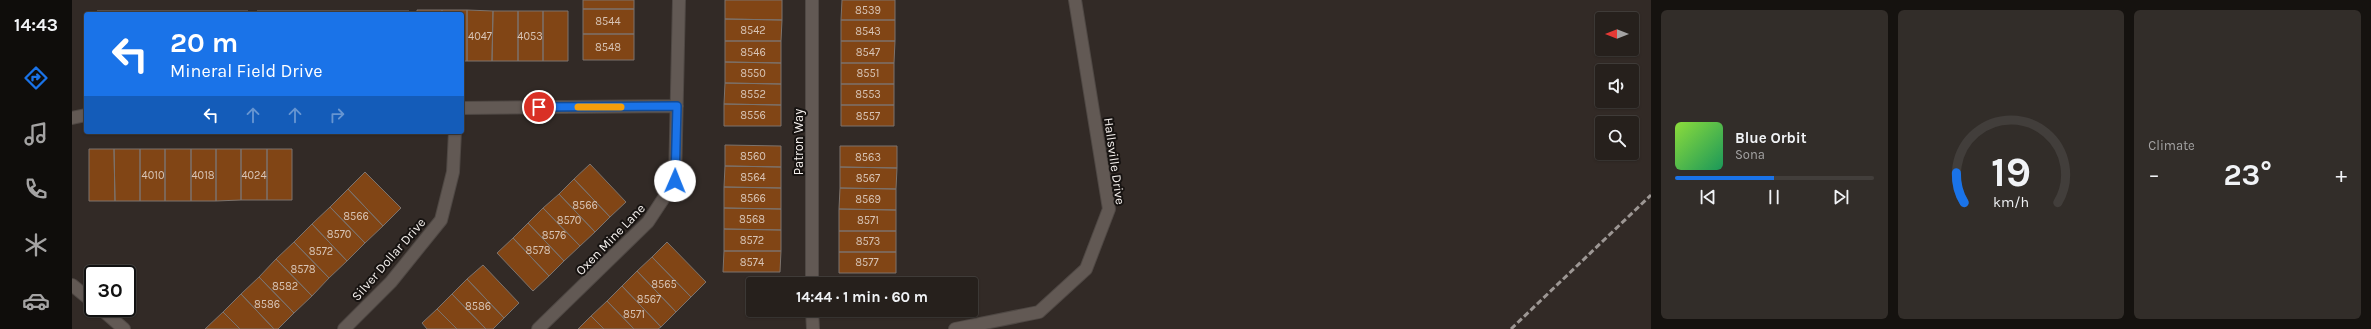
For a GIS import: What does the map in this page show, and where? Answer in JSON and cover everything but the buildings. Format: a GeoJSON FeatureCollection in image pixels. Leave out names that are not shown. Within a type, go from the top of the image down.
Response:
{"type":"FeatureCollection","features":[{"type":"Feature","properties":{"kind":"street","name":"Oxen Mine Lane"},"geometry":{"type":"LineString","coordinates":[[538,329],[648,222],[675,181],[679,0]]}},
{"type":"Feature","properties":{"kind":"street","name":"Patron Way"},"geometry":{"type":"LineString","coordinates":[[812,0],[812,277]]}},
{"type":"Feature","properties":{"kind":"street","name":"Hallsville Drive"},"geometry":{"type":"LineString","coordinates":[[954,329],[1039,312],[1086,269],[1109,209],[1076,0]]}},
{"type":"Feature","properties":{"kind":"street"},"geometry":{"type":"LineString","coordinates":[[464,108],[677,106]]}},
{"type":"Feature","properties":{"kind":"street"},"geometry":{"type":"LineString","coordinates":[[72,118],[84,115]]}},
{"type":"Feature","properties":{"kind":"street","name":"Silver Dollar Drive"},"geometry":{"type":"LineString","coordinates":[[344,329],[391,282],[441,220],[453,172],[455,134]]}},
{"type":"Feature","properties":{"kind":"street"},"geometry":{"type":"LineString","coordinates":[[72,285],[84,295]]}},
{"type":"Feature","properties":{"kind":"street"},"geometry":{"type":"LineString","coordinates":[[110,317],[124,329]]}},
{"type":"Feature","properties":{"kind":"street"},"geometry":{"type":"LineString","coordinates":[[812,317],[812,329]]}},
{"type":"Feature","properties":{"kind":"railway"},"geometry":{"type":"LineString","coordinates":[[1511,329],[1651,195]]}},
{"type":"Feature","properties":{"kind":"slow traffic"},"geometry":{"type":"LineString","coordinates":[[578,107],[621,107]]}},
{"type":"Feature","properties":{"kind":"route"},"geometry":{"type":"LineString","coordinates":[[539,107],[677,106],[675,181]]}}]}
